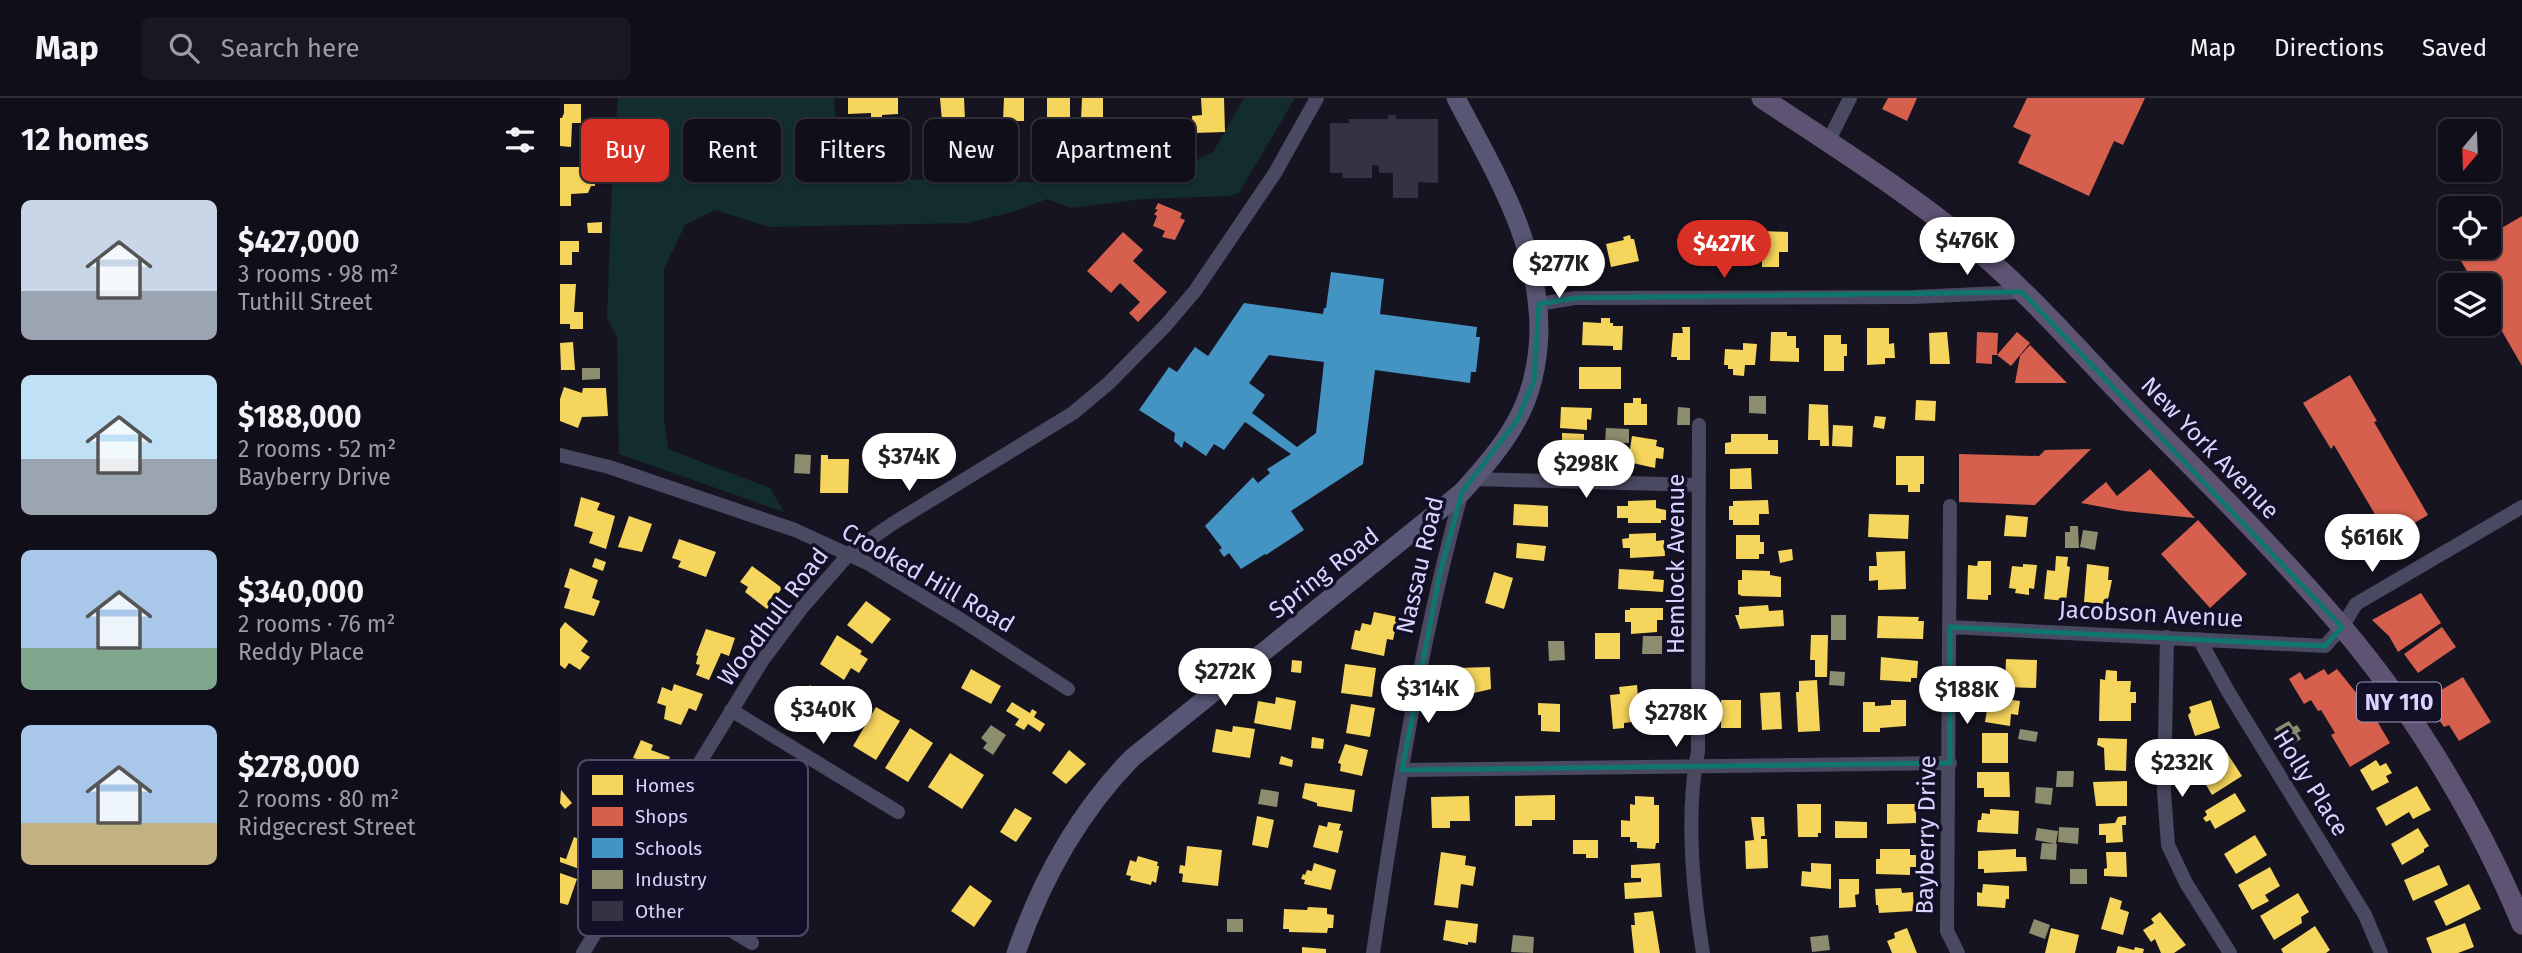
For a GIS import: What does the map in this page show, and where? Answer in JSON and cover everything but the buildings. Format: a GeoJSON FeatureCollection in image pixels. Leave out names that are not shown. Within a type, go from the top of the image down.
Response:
{"type":"FeatureCollection","features":[{"type":"Feature","properties":{"kind":"main road","name":"Nassau Road"},"geometry":{"type":"LineString","coordinates":[[1456,98],[1514,212],[1534,271],[1539,304],[1534,381],[1518,419],[1468,486]]}},
{"type":"Feature","properties":{"kind":"main road","name":"New York Avenue"},"geometry":{"type":"LineString","coordinates":[[1762,98],[1975,248],[2022,292],[2234,509],[2342,627],[2398,700],[2450,782],[2522,924]]}},
{"type":"Feature","properties":{"kind":"main road","name":"Spring Road"},"geometry":{"type":"LineString","coordinates":[[1016,953],[1042,891],[1078,823],[1104,787],[1132,758],[1309,614],[1412,535],[1468,486]]}},
{"type":"Feature","properties":{"kind":"street","name":"Woodhull Road"},"geometry":{"type":"LineString","coordinates":[[701,760],[777,640],[849,554],[892,524],[1073,413],[1109,383],[1166,325],[1246,219],[1317,98]]}},
{"type":"Feature","properties":{"kind":"street"},"geometry":{"type":"LineString","coordinates":[[1828,142],[1850,98]]}},
{"type":"Feature","properties":{"kind":"street"},"geometry":{"type":"LineString","coordinates":[[1539,304],[1572,298],[1913,297],[2022,292]]}},
{"type":"Feature","properties":{"kind":"street","name":"Hemlock Avenue"},"geometry":{"type":"LineString","coordinates":[[1699,425],[1698,752],[1692,782],[1694,867],[1703,953]]}},
{"type":"Feature","properties":{"kind":"street","name":"Crooked Hill Road"},"geometry":{"type":"LineString","coordinates":[[560,455],[609,467],[783,525],[849,554],[960,619],[1068,688]]}},
{"type":"Feature","properties":{"kind":"street"},"geometry":{"type":"LineString","coordinates":[[1468,486],[1698,485]]}},
{"type":"Feature","properties":{"kind":"street","name":"Nassau Road"},"geometry":{"type":"LineString","coordinates":[[1373,953],[1402,770],[1440,573],[1468,486]]}},
{"type":"Feature","properties":{"kind":"street","name":"Bayberry Drive"},"geometry":{"type":"LineString","coordinates":[[1950,506],[1947,931],[1958,953]]}},
{"type":"Feature","properties":{"kind":"street"},"geometry":{"type":"LineString","coordinates":[[2342,627],[2356,604],[2522,507]]}},
{"type":"Feature","properties":{"kind":"street","name":"Jacobson Avenue"},"geometry":{"type":"LineString","coordinates":[[1950,627],[2325,646],[2342,627]]}},
{"type":"Feature","properties":{"kind":"street"},"geometry":{"type":"LineString","coordinates":[[2167,637],[2164,792],[2168,845],[2186,883],[2230,953]]}},
{"type":"Feature","properties":{"kind":"street","name":"Holly Place"},"geometry":{"type":"LineString","coordinates":[[2199,639],[2229,693],[2365,915],[2381,953]]}},
{"type":"Feature","properties":{"kind":"street"},"geometry":{"type":"LineString","coordinates":[[731,710],[898,812]]}},
{"type":"Feature","properties":{"kind":"street"},"geometry":{"type":"LineString","coordinates":[[1402,770],[1950,763]]}},
{"type":"Feature","properties":{"kind":"street","name":"Woodhull Road"},"geometry":{"type":"LineString","coordinates":[[583,953],[593,936]]}},
{"type":"Feature","properties":{"kind":"street"},"geometry":{"type":"LineString","coordinates":[[740,936],[752,943]]}},
{"type":"Feature","properties":{"kind":"highlighted area"},"geometry":{"type":"Polygon","coordinates":[[[2022,292],[2342,627],[2325,646],[1950,627],[1950,763],[1402,770],[1440,573],[1462,492],[1518,419],[1534,381],[1539,304],[1575,298],[2022,292]]]}},
{"type":"Feature","properties":{"kind":"green space"},"geometry":{"type":"Polygon","coordinates":[[[618,98],[834,98],[835,119],[795,119],[795,182],[910,182],[910,179],[924,180],[924,182],[1124,184],[1195,182],[1195,161],[1213,152],[1244,98],[1295,98],[1239,193],[1228,196],[1143,199],[1071,208],[1047,199],[1013,212],[967,223],[769,227],[715,210],[685,225],[664,269],[664,418],[668,449],[770,488],[784,512],[619,454],[617,337],[607,318],[612,182],[669,182],[669,119],[616,119],[618,98]]]}}]}
